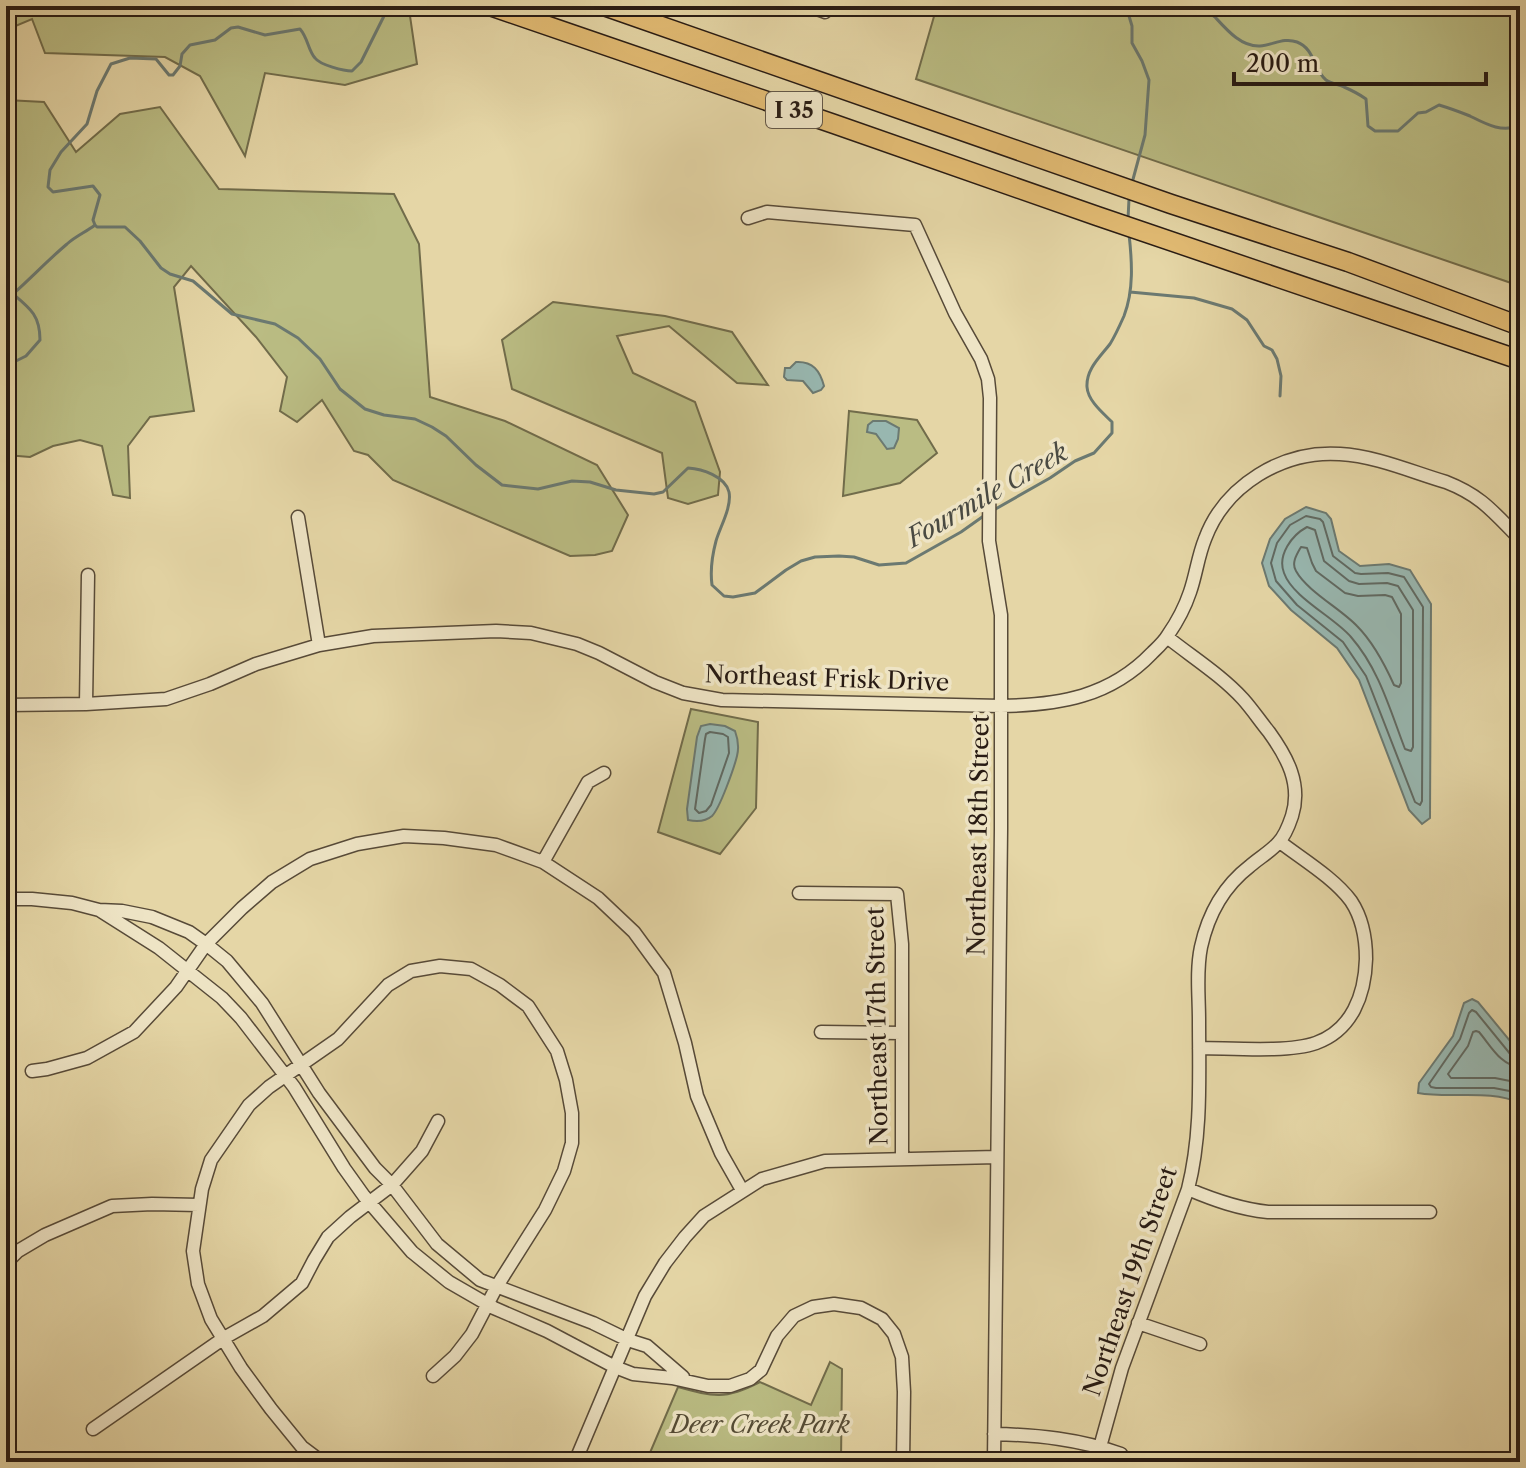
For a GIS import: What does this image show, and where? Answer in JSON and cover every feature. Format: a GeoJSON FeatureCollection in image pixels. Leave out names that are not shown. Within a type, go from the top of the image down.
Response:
{"type":"FeatureCollection","features":[{"type":"Feature","properties":{"kind":"highway","name":"I 35"},"geometry":{"type":"LineString","coordinates":[[490,6],[1520,360]]}},
{"type":"Feature","properties":{"kind":"highway","name":"I 35"},"geometry":{"type":"LineString","coordinates":[[604,6],[1171,204],[1348,262],[1520,326]]}},
{"type":"Feature","properties":{"kind":"street"},"geometry":{"type":"LineString","coordinates":[[809,6],[826,9]]}},
{"type":"Feature","properties":{"kind":"street","name":"Northeast 18th Street"},"geometry":{"type":"LineString","coordinates":[[748,218],[767,212],[915,225],[988,379],[989,541],[1001,615],[994,1462]]}},
{"type":"Feature","properties":{"kind":"street","name":"Northeast Frisk Drive"},"geometry":{"type":"LineString","coordinates":[[6,705],[166,699],[189,693],[256,664],[319,645],[373,636],[496,631],[531,633],[577,644],[683,693],[722,700],[1001,706],[1055,703],[1103,689],[1132,671],[1167,637],[1182,612],[1203,542],[1216,516],[1246,483],[1275,465],[1322,454],[1352,455],[1446,482],[1482,501],[1520,539]]}},
{"type":"Feature","properties":{"kind":"street"},"geometry":{"type":"LineString","coordinates":[[298,517],[319,645]]}},
{"type":"Feature","properties":{"kind":"street"},"geometry":{"type":"LineString","coordinates":[[86,704],[88,575]]}},
{"type":"Feature","properties":{"kind":"street"},"geometry":{"type":"LineString","coordinates":[[1167,637],[1229,685],[1281,749],[1293,774],[1296,797],[1290,822],[1280,842],[1336,885],[1357,911],[1365,933],[1365,975],[1361,996],[1355,1010],[1340,1028],[1317,1042],[1286,1047],[1199,1048]]}},
{"type":"Feature","properties":{"kind":"street"},"geometry":{"type":"LineString","coordinates":[[543,862],[588,782],[604,773]]}},
{"type":"Feature","properties":{"kind":"street"},"geometry":{"type":"LineString","coordinates":[[32,1071],[87,1058],[134,1032],[153,1014],[206,944],[242,908],[272,882],[310,859],[357,844],[404,836],[496,845],[543,862],[598,898],[634,932],[664,973],[697,1096],[721,1153],[742,1190]]}},
{"type":"Feature","properties":{"kind":"street","name":"Northeast 19th Street"},"geometry":{"type":"LineString","coordinates":[[1100,1447],[1122,1368],[1188,1189],[1197,1144],[1201,948],[1211,915],[1228,887],[1280,842]]}},
{"type":"Feature","properties":{"kind":"street","name":"Northeast 17th Street"},"geometry":{"type":"LineString","coordinates":[[799,893],[897,894],[902,944],[902,1158]]}},
{"type":"Feature","properties":{"kind":"street"},"geometry":{"type":"LineString","coordinates":[[6,899],[45,900],[122,911],[152,917],[189,932],[227,961],[262,1003],[301,1066],[375,1168],[392,1185],[437,1244],[480,1280],[647,1346],[678,1375],[690,1381]]}},
{"type":"Feature","properties":{"kind":"street"},"geometry":{"type":"LineString","coordinates":[[99,910],[188,971],[241,1018],[286,1076],[344,1168],[370,1202],[412,1252],[449,1282],[615,1367],[633,1374],[708,1386],[730,1386],[750,1379],[761,1370],[777,1336],[794,1316],[813,1307],[834,1304],[861,1308],[882,1319],[894,1334],[902,1357],[903,1462]]}},
{"type":"Feature","properties":{"kind":"street"},"geometry":{"type":"LineString","coordinates":[[322,1462],[302,1447],[271,1409],[211,1319],[198,1284],[193,1251],[199,1205],[211,1160],[249,1105],[269,1087],[338,1039],[388,985],[411,971],[440,966],[471,969],[528,1006],[557,1051],[572,1113],[572,1143],[564,1171],[545,1210],[497,1286],[472,1334],[455,1356],[433,1376]]}},
{"type":"Feature","properties":{"kind":"street"},"geometry":{"type":"LineString","coordinates":[[821,1032],[902,1033]]}},
{"type":"Feature","properties":{"kind":"street"},"geometry":{"type":"LineString","coordinates":[[93,1429],[224,1338],[263,1316],[302,1283],[328,1237],[392,1185],[422,1151],[438,1121]]}},
{"type":"Feature","properties":{"kind":"street"},"geometry":{"type":"LineString","coordinates":[[575,1462],[645,1296],[665,1263],[704,1216],[762,1179],[825,1161],[997,1157]]}},
{"type":"Feature","properties":{"kind":"street"},"geometry":{"type":"LineString","coordinates":[[1188,1189],[1237,1207],[1268,1212],[1430,1212]]}},
{"type":"Feature","properties":{"kind":"street"},"geometry":{"type":"LineString","coordinates":[[6,1263],[18,1251],[45,1235],[112,1206],[199,1205]]}},
{"type":"Feature","properties":{"kind":"street"},"geometry":{"type":"LineString","coordinates":[[1138,1323],[1200,1344]]}},
{"type":"Feature","properties":{"kind":"street"},"geometry":{"type":"LineString","coordinates":[[994,1434],[1052,1437],[1121,1454]]}},
{"type":"Feature","properties":{"kind":"green space"},"geometry":{"type":"Polygon","coordinates":[[[6,6],[397,6],[409,9],[417,64],[345,85],[265,73],[245,156],[200,76],[165,57],[45,53],[32,19],[6,30],[6,6]]]}},
{"type":"Feature","properties":{"kind":"green space"},"geometry":{"type":"Polygon","coordinates":[[[937,6],[1520,6],[1520,286],[916,79],[937,6]]]}},
{"type":"Feature","properties":{"kind":"green space"},"geometry":{"type":"Polygon","coordinates":[[[6,100],[44,102],[76,152],[120,114],[160,107],[219,189],[394,194],[419,244],[430,397],[505,421],[597,465],[628,515],[612,551],[570,556],[393,480],[368,455],[354,451],[322,400],[297,422],[280,411],[287,377],[256,337],[191,266],[174,287],[194,411],[150,417],[128,446],[130,498],[113,495],[102,446],[80,440],[53,446],[30,457],[6,455],[6,100]]]}},
{"type":"Feature","properties":{"kind":"green space"},"geometry":{"type":"Polygon","coordinates":[[[553,302],[665,316],[732,332],[768,385],[737,383],[669,326],[617,336],[633,373],[695,402],[720,472],[718,495],[688,504],[668,498],[662,453],[512,389],[502,340],[553,302]]]}},
{"type":"Feature","properties":{"kind":"green space"},"geometry":{"type":"Polygon","coordinates":[[[849,411],[917,420],[937,453],[900,483],[843,496],[849,411]]]}},
{"type":"Feature","properties":{"kind":"green space"},"geometry":{"type":"Polygon","coordinates":[[[691,709],[758,722],[756,808],[720,854],[658,832],[691,709]]]}},
{"type":"Feature","properties":{"kind":"green space","name":"Deer Creek Park"},"geometry":{"type":"Polygon","coordinates":[[[830,1362],[842,1369],[841,1462],[646,1462],[678,1387],[719,1395],[737,1392],[760,1382],[811,1405],[830,1362]]]}},
{"type":"Feature","properties":{"kind":"water"},"geometry":{"type":"Polygon","coordinates":[[[796,362],[815,368],[824,386],[821,390],[813,393],[803,381],[784,377],[785,368],[796,362]]]}},
{"type":"Feature","properties":{"kind":"water"},"geometry":{"type":"Polygon","coordinates":[[[873,421],[886,421],[899,428],[894,448],[887,449],[876,434],[867,432],[868,425],[873,421]]]}},
{"type":"Feature","properties":{"kind":"water"},"geometry":{"type":"Polygon","coordinates":[[[1306,507],[1326,513],[1331,519],[1339,551],[1360,566],[1389,564],[1410,570],[1431,604],[1430,818],[1422,824],[1409,810],[1359,680],[1337,648],[1291,610],[1269,586],[1262,563],[1270,539],[1285,519],[1306,507]]]}},
{"type":"Feature","properties":{"kind":"water"},"geometry":{"type":"Polygon","coordinates":[[[710,724],[735,731],[737,756],[723,797],[712,816],[701,821],[688,820],[697,737],[701,726],[710,724]]]}},
{"type":"Feature","properties":{"kind":"water"},"geometry":{"type":"Polygon","coordinates":[[[1472,999],[1478,1002],[1520,1053],[1520,1103],[1496,1096],[1418,1093],[1419,1083],[1453,1036],[1464,1003],[1472,999]]]}},
{"type":"Feature","properties":{"kind":"waterway"},"geometry":{"type":"LineString","coordinates":[[95,225],[93,220],[100,195],[93,186],[53,192],[48,187],[50,170],[61,152],[87,124],[97,91],[111,64],[130,58],[156,59],[169,75],[173,75],[180,66],[182,54],[190,45],[215,40],[231,28],[238,27],[265,35],[300,29],[318,61],[352,71],[361,62],[389,6]]}},
{"type":"Feature","properties":{"kind":"waterway","name":"Fourmile Creek"},"geometry":{"type":"LineString","coordinates":[[1126,6],[1132,26],[1132,43],[1149,80],[1145,135],[1132,183]]}},
{"type":"Feature","properties":{"kind":"waterway"},"geometry":{"type":"LineString","coordinates":[[1128,14],[1149,6]]}},
{"type":"Feature","properties":{"kind":"waterway"},"geometry":{"type":"LineString","coordinates":[[1199,6],[1246,44],[1260,46],[1288,40],[1303,45],[1326,80],[1366,99],[1368,126],[1375,131],[1398,131],[1418,113],[1439,105],[1494,127],[1520,126]]}},
{"type":"Feature","properties":{"kind":"waterway","name":"Fourmile Creek"},"geometry":{"type":"LineString","coordinates":[[1128,219],[1129,199]]}},
{"type":"Feature","properties":{"kind":"waterway","name":"Fourmile Creek"},"geometry":{"type":"LineString","coordinates":[[6,366],[26,356],[40,340],[33,314],[13,294],[67,244],[95,225],[125,227],[161,268],[193,281],[232,314],[275,324],[298,338],[320,359],[340,389],[365,409],[415,419],[432,427],[502,485],[538,489],[572,481],[590,482],[616,490],[654,494],[663,492],[688,468],[718,478],[727,486],[729,498],[715,547],[711,579],[712,585],[724,596],[755,593],[786,570],[815,557],[854,557],[879,565],[906,563],[985,515]]}},
{"type":"Feature","properties":{"kind":"waterway","name":"Fourmile Creek"},"geometry":{"type":"LineString","coordinates":[[992,511],[1075,461],[1094,453],[1112,433],[1112,422],[1090,397],[1087,381],[1094,364],[1114,338],[1127,306],[1131,275],[1129,234]]}},
{"type":"Feature","properties":{"kind":"waterway"},"geometry":{"type":"LineString","coordinates":[[1130,292],[1194,298],[1232,309],[1247,320],[1277,359],[1281,376],[1280,396]]}}]}
